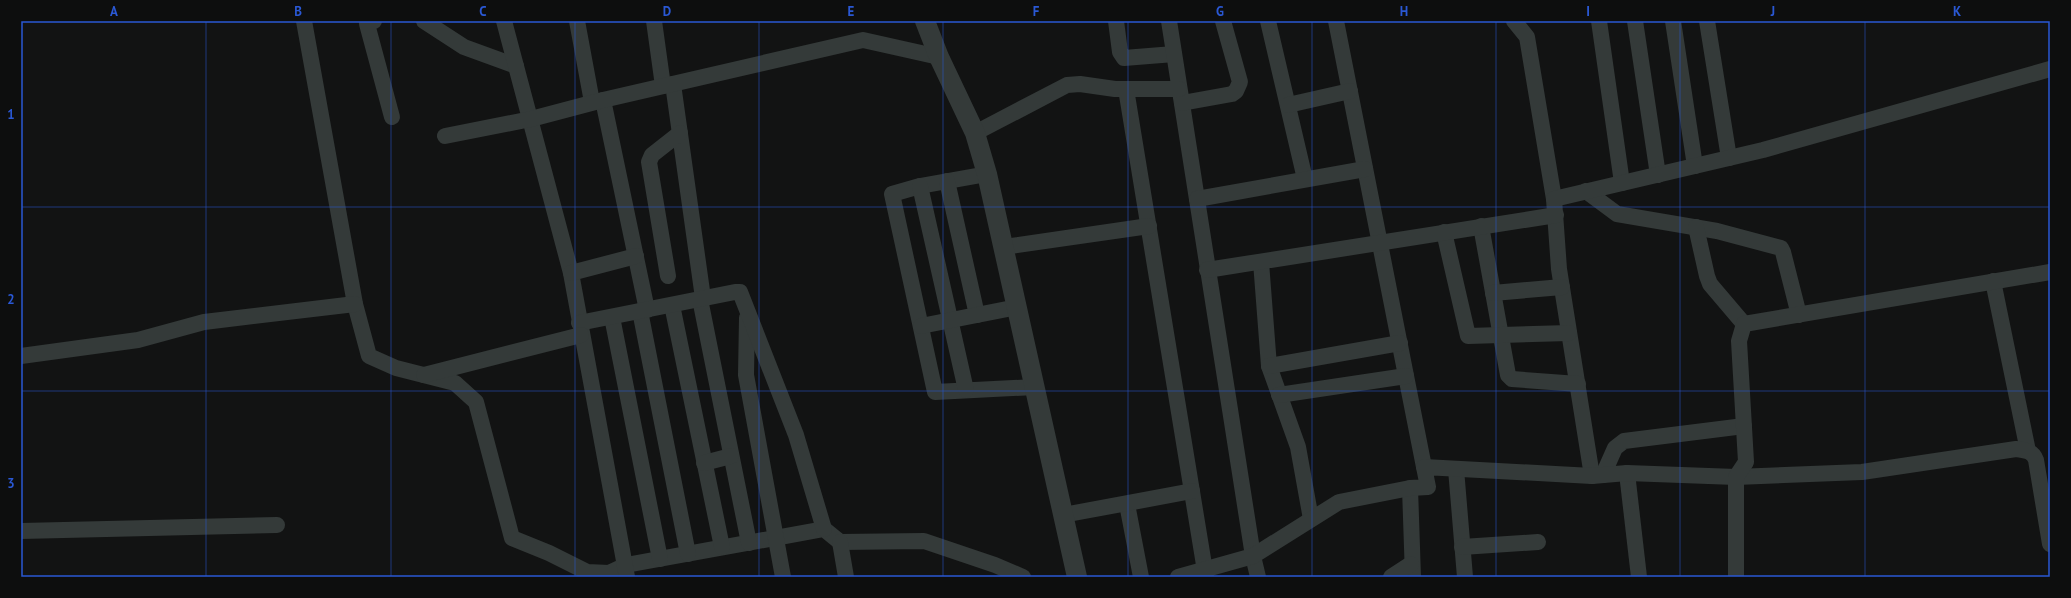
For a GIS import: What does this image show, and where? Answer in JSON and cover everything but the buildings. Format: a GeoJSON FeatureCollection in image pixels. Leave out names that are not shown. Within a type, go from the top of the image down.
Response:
{"type":"FeatureCollection","features":[{"type":"Feature","properties":{"kind":"street"},"geometry":{"type":"LineString","coordinates":[[304,21],[355,304],[369,356],[396,368],[455,384],[476,402],[512,538],[549,553],[587,572],[609,573],[626,571],[660,559],[824,529]]}},
{"type":"Feature","properties":{"kind":"street"},"geometry":{"type":"LineString","coordinates":[[374,21],[369,21],[367,24],[392,117]]}},
{"type":"Feature","properties":{"kind":"street"},"geometry":{"type":"LineString","coordinates":[[424,21],[464,46],[516,66]]}},
{"type":"Feature","properties":{"kind":"street"},"geometry":{"type":"LineString","coordinates":[[504,21],[571,273],[580,329],[626,571]]}},
{"type":"Feature","properties":{"kind":"street"},"geometry":{"type":"LineString","coordinates":[[577,21],[636,256],[643,310],[688,554]]}},
{"type":"Feature","properties":{"kind":"street"},"geometry":{"type":"LineString","coordinates":[[654,21],[680,133],[701,298],[749,543]]}},
{"type":"Feature","properties":{"kind":"street"},"geometry":{"type":"LineString","coordinates":[[925,21],[939,57],[976,133],[1004,247],[1077,577]]}},
{"type":"Feature","properties":{"kind":"street"},"geometry":{"type":"LineString","coordinates":[[1116,21],[1120,52],[1124,58],[1174,54]]}},
{"type":"Feature","properties":{"kind":"street"},"geometry":{"type":"LineString","coordinates":[[1169,21],[1207,270],[1253,556],[1258,577]]}},
{"type":"Feature","properties":{"kind":"street"},"geometry":{"type":"LineString","coordinates":[[976,133],[1067,85],[1080,84],[1109,88],[1126,88],[1180,96],[1232,94],[1239,87],[1240,82],[1223,21]]}},
{"type":"Feature","properties":{"kind":"street"},"geometry":{"type":"LineString","coordinates":[[1268,21],[1305,179]]}},
{"type":"Feature","properties":{"kind":"street"},"geometry":{"type":"LineString","coordinates":[[1178,577],[1206,574],[1253,556],[1339,502],[1410,488],[1428,487],[1336,21]]}},
{"type":"Feature","properties":{"kind":"street"},"geometry":{"type":"LineString","coordinates":[[1514,21],[1527,38],[1554,198],[1559,269],[1569,333],[1597,475]]}},
{"type":"Feature","properties":{"kind":"street"},"geometry":{"type":"LineString","coordinates":[[1598,21],[1622,183]]}},
{"type":"Feature","properties":{"kind":"street"},"geometry":{"type":"LineString","coordinates":[[1635,21],[1658,175]]}},
{"type":"Feature","properties":{"kind":"street"},"geometry":{"type":"LineString","coordinates":[[1673,21],[1695,166]]}},
{"type":"Feature","properties":{"kind":"street"},"geometry":{"type":"LineString","coordinates":[[1707,21],[1729,158]]}},
{"type":"Feature","properties":{"kind":"street"},"geometry":{"type":"LineString","coordinates":[[445,136],[531,119],[598,101],[863,40],[939,57]]}},
{"type":"Feature","properties":{"kind":"street"},"geometry":{"type":"LineString","coordinates":[[1554,198],[1729,158],[2050,69]]}},
{"type":"Feature","properties":{"kind":"street"},"geometry":{"type":"LineString","coordinates":[[1126,88],[1206,574]]}},
{"type":"Feature","properties":{"kind":"street"},"geometry":{"type":"LineString","coordinates":[[1288,105],[1350,91]]}},
{"type":"Feature","properties":{"kind":"street"},"geometry":{"type":"LineString","coordinates":[[668,276],[649,162],[652,155],[680,133]]}},
{"type":"Feature","properties":{"kind":"street"},"geometry":{"type":"LineString","coordinates":[[1197,199],[1365,169]]}},
{"type":"Feature","properties":{"kind":"street"},"geometry":{"type":"LineString","coordinates":[[987,174],[920,186],[892,194],[935,392],[1035,387]]}},
{"type":"Feature","properties":{"kind":"street"},"geometry":{"type":"LineString","coordinates":[[947,181],[977,315]]}},
{"type":"Feature","properties":{"kind":"street"},"geometry":{"type":"LineString","coordinates":[[920,186],[966,390]]}},
{"type":"Feature","properties":{"kind":"street"},"geometry":{"type":"LineString","coordinates":[[1586,191],[1618,214],[1725,233],[1781,248],[1799,315]]}},
{"type":"Feature","properties":{"kind":"street"},"geometry":{"type":"LineString","coordinates":[[1207,270],[1380,244],[1444,232],[1556,215]]}},
{"type":"Feature","properties":{"kind":"street"},"geometry":{"type":"LineString","coordinates":[[1004,247],[1149,226]]}},
{"type":"Feature","properties":{"kind":"street"},"geometry":{"type":"LineString","coordinates":[[1481,226],[1507,373],[1509,377],[1578,384]]}},
{"type":"Feature","properties":{"kind":"street"},"geometry":{"type":"LineString","coordinates":[[1696,227],[1710,284],[1744,324]]}},
{"type":"Feature","properties":{"kind":"street"},"geometry":{"type":"LineString","coordinates":[[1444,232],[1467,335],[1569,333]]}},
{"type":"Feature","properties":{"kind":"street"},"geometry":{"type":"LineString","coordinates":[[571,273],[636,256]]}},
{"type":"Feature","properties":{"kind":"street"},"geometry":{"type":"LineString","coordinates":[[1261,262],[1269,366],[1298,447],[1310,519]]}},
{"type":"Feature","properties":{"kind":"street"},"geometry":{"type":"LineString","coordinates":[[1744,324],[2050,272]]}},
{"type":"Feature","properties":{"kind":"street"},"geometry":{"type":"LineString","coordinates":[[1993,281],[2038,456],[2050,544]]}},
{"type":"Feature","properties":{"kind":"street"},"geometry":{"type":"LineString","coordinates":[[1493,293],[1562,287]]}},
{"type":"Feature","properties":{"kind":"street"},"geometry":{"type":"LineString","coordinates":[[423,375],[580,329],[612,317],[739,291],[742,293],[796,435],[824,529],[840,542],[924,540],[995,565],[1023,577]]}},
{"type":"Feature","properties":{"kind":"street"},"geometry":{"type":"LineString","coordinates":[[21,356],[138,340],[204,322],[355,304]]}},
{"type":"Feature","properties":{"kind":"street"},"geometry":{"type":"LineString","coordinates":[[672,305],[722,547]]}},
{"type":"Feature","properties":{"kind":"street"},"geometry":{"type":"LineString","coordinates":[[921,326],[1017,307]]}},
{"type":"Feature","properties":{"kind":"street"},"geometry":{"type":"LineString","coordinates":[[747,308],[746,375],[783,577]]}},
{"type":"Feature","properties":{"kind":"street"},"geometry":{"type":"LineString","coordinates":[[612,317],[660,559]]}},
{"type":"Feature","properties":{"kind":"street"},"geometry":{"type":"LineString","coordinates":[[1736,577],[1736,477],[1746,462],[1740,341],[1744,324]]}},
{"type":"Feature","properties":{"kind":"street"},"geometry":{"type":"LineString","coordinates":[[1269,366],[1400,343]]}},
{"type":"Feature","properties":{"kind":"street"},"geometry":{"type":"LineString","coordinates":[[1279,396],[1406,376]]}},
{"type":"Feature","properties":{"kind":"street"},"geometry":{"type":"LineString","coordinates":[[1597,475],[1615,448],[1624,441],[1744,426]]}},
{"type":"Feature","properties":{"kind":"street"},"geometry":{"type":"LineString","coordinates":[[1424,467],[1597,475],[1627,473],[1736,477],[1862,472],[2016,449],[2038,456]]}},
{"type":"Feature","properties":{"kind":"street"},"geometry":{"type":"LineString","coordinates":[[704,462],[732,456]]}},
{"type":"Feature","properties":{"kind":"street"},"geometry":{"type":"LineString","coordinates":[[1456,469],[1465,577]]}},
{"type":"Feature","properties":{"kind":"street"},"geometry":{"type":"LineString","coordinates":[[1627,473],[1640,577]]}},
{"type":"Feature","properties":{"kind":"street"},"geometry":{"type":"LineString","coordinates":[[1391,577],[1412,570],[1410,488]]}},
{"type":"Feature","properties":{"kind":"street"},"geometry":{"type":"LineString","coordinates":[[1063,516],[1192,491]]}},
{"type":"Feature","properties":{"kind":"street"},"geometry":{"type":"LineString","coordinates":[[1127,504],[1142,577]]}},
{"type":"Feature","properties":{"kind":"street"},"geometry":{"type":"LineString","coordinates":[[21,531],[277,525]]}},
{"type":"Feature","properties":{"kind":"street"},"geometry":{"type":"LineString","coordinates":[[840,542],[846,577]]}},
{"type":"Feature","properties":{"kind":"street"},"geometry":{"type":"LineString","coordinates":[[1462,547],[1538,542]]}}]}
